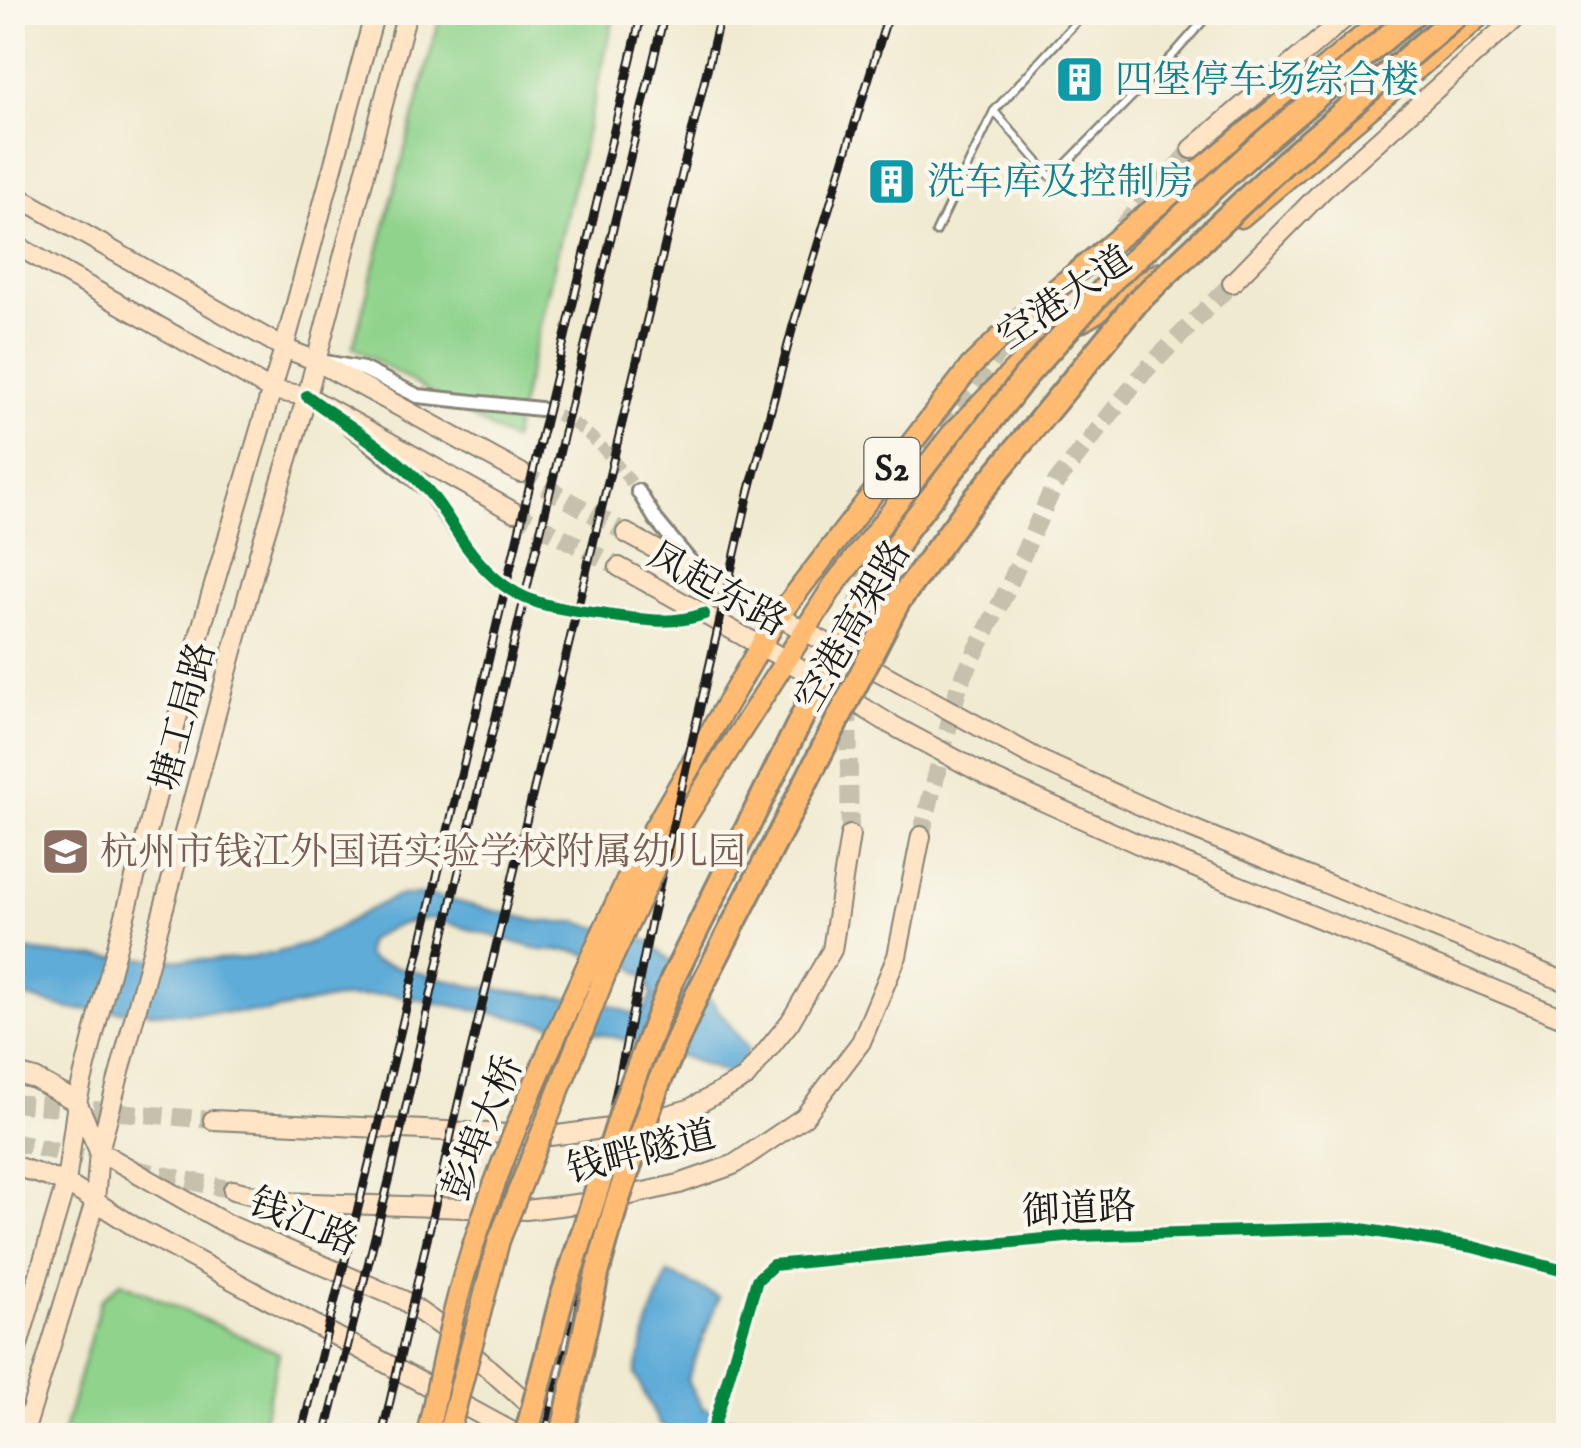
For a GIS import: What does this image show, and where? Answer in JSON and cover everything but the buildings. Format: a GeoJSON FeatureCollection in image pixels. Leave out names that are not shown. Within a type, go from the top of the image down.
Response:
{"type":"FeatureCollection","features":[{"type":"Feature","properties":{"kind":"highway","name":"空港高架路"},"geometry":{"type":"LineString","coordinates":[[523,1436],[560,1301],[626,1098],[672,980],[808,705],[906,530],[1024,377],[1113,280],[1260,145],[1416,12]]}},
{"type":"Feature","properties":{"kind":"highway","name":"空港高架路"},"geometry":{"type":"LineString","coordinates":[[562,1436],[597,1274],[657,1087],[696,998],[898,602],[966,510],[1138,302],[1285,162],[1460,12]]}},
{"type":"Feature","properties":{"kind":"main road","name":"塘工局路"},"geometry":{"type":"LineString","coordinates":[[12,1366],[66,1183],[77,1102],[200,636],[376,12]]}},
{"type":"Feature","properties":{"kind":"main road","name":"塘工局路"},"geometry":{"type":"LineString","coordinates":[[23,1436],[95,1202],[99,1151],[259,554],[307,396],[407,12]]}},
{"type":"Feature","properties":{"kind":"main road"},"geometry":{"type":"LineString","coordinates":[[1192,148],[1352,12]]}},
{"type":"Feature","properties":{"kind":"main road","name":"空港大道"},"geometry":{"type":"LineString","coordinates":[[648,858],[777,618],[970,367],[1014,324],[1392,12]]}},
{"type":"Feature","properties":{"kind":"main road","name":"空港大道"},"geometry":{"type":"LineString","coordinates":[[648,858],[788,662],[834,585],[952,434],[1024,360],[1233,224],[1484,12]]}},
{"type":"Feature","properties":{"kind":"main road"},"geometry":{"type":"LineString","coordinates":[[1232,283],[1324,189],[1522,12]]}},
{"type":"Feature","properties":{"kind":"main road"},"geometry":{"type":"LineString","coordinates":[[12,193],[284,348],[314,360],[521,473]]}},
{"type":"Feature","properties":{"kind":"main road"},"geometry":{"type":"LineString","coordinates":[[12,243],[270,390],[307,396],[514,512]]}},
{"type":"Feature","properties":{"kind":"main road","name":"凤起东路"},"geometry":{"type":"LineString","coordinates":[[626,533],[1042,761],[1188,827],[1568,984]]}},
{"type":"Feature","properties":{"kind":"main road","name":"凤起东路"},"geometry":{"type":"LineString","coordinates":[[620,567],[991,778],[1147,848],[1568,1020]]}},
{"type":"Feature","properties":{"kind":"main road","name":"钱畔隧道"},"geometry":{"type":"LineString","coordinates":[[213,1120],[550,1136],[633,1125],[688,1109],[744,1078],[790,1022],[832,950],[850,835]]}},
{"type":"Feature","properties":{"kind":"main road","name":"钱畔隧道"},"geometry":{"type":"LineString","coordinates":[[233,1190],[281,1202],[526,1210],[609,1200],[733,1166],[804,1117],[861,1042],[897,956],[921,836]]}},
{"type":"Feature","properties":{"kind":"main road"},"geometry":{"type":"LineString","coordinates":[[448,1436],[499,1240],[648,858]]}},
{"type":"Feature","properties":{"kind":"main road","name":"彭埠大桥"},"geometry":{"type":"LineString","coordinates":[[426,1436],[464,1274],[500,1166],[565,1015],[648,858]]}},
{"type":"Feature","properties":{"kind":"main road"},"geometry":{"type":"LineString","coordinates":[[12,1072],[35,1079],[77,1102],[99,1151]]}},
{"type":"Feature","properties":{"kind":"main road","name":"钱江路"},"geometry":{"type":"LineString","coordinates":[[99,1151],[224,1223],[403,1300],[443,1328],[525,1401],[575,1436]]}},
{"type":"Feature","properties":{"kind":"main road"},"geometry":{"type":"LineString","coordinates":[[12,1165],[66,1183],[523,1436]]}},
{"type":"Feature","properties":{"kind":"street"},"geometry":{"type":"LineString","coordinates":[[314,360],[364,369],[418,396],[540,409]]}},
{"type":"Feature","properties":{"kind":"street"},"geometry":{"type":"LineString","coordinates":[[307,396],[428,491],[471,553],[495,579]]}},
{"type":"Feature","properties":{"kind":"street"},"geometry":{"type":"LineString","coordinates":[[638,491],[674,543],[707,580]]}},
{"type":"Feature","properties":{"kind":"street"},"geometry":{"type":"LineString","coordinates":[[607,615],[663,622],[684,621],[704,614]]}},
{"type":"Feature","properties":{"kind":"street","name":"御道路"},"geometry":{"type":"LineString","coordinates":[[711,1436],[757,1280],[773,1265],[1076,1236],[1355,1228],[1473,1247],[1568,1272]]}},
{"type":"Feature","properties":{"kind":"lane"},"geometry":{"type":"LineString","coordinates":[[936,232],[994,111],[1085,12]]}},
{"type":"Feature","properties":{"kind":"lane"},"geometry":{"type":"LineString","coordinates":[[994,111],[1052,178],[1210,12]]}},
{"type":"Feature","properties":{"kind":"green space"},"geometry":{"type":"Polygon","coordinates":[[[441,13],[615,13],[512,441],[353,347],[441,13]]]}},
{"type":"Feature","properties":{"kind":"green space"},"geometry":{"type":"Polygon","coordinates":[[[121,1282],[279,1353],[260,1435],[63,1435],[101,1300],[121,1282]]]}},
{"type":"Feature","properties":{"kind":"water"},"geometry":{"type":"Polygon","coordinates":[[[402,895],[429,895],[541,922],[577,922],[648,941],[704,991],[748,1049],[735,1076],[665,1050],[602,1034],[390,994],[331,999],[267,1012],[171,1013],[70,1009],[13,994],[13,948],[128,958],[245,958],[312,941],[402,895]],[[430,918],[382,932],[367,942],[366,955],[373,961],[471,986],[605,1003],[633,1014],[644,1009],[652,997],[647,979],[628,964],[573,951],[542,950],[430,918]]]}},
{"type":"Feature","properties":{"kind":"water"},"geometry":{"type":"Polygon","coordinates":[[[668,1273],[719,1297],[687,1380],[703,1408],[771,1435],[677,1435],[659,1424],[635,1374],[668,1273]]]}},
{"type":"Feature","properties":{"kind":"tunnel"},"geometry":{"type":"LineString","coordinates":[[1122,227],[1192,149]]}},
{"type":"Feature","properties":{"kind":"tunnel"},"geometry":{"type":"LineString","coordinates":[[921,836],[959,685],[1055,484],[1144,372],[1232,283]]}},
{"type":"Feature","properties":{"kind":"tunnel"},"geometry":{"type":"LineString","coordinates":[[911,472],[997,354],[1058,298]]}},
{"type":"Feature","properties":{"kind":"tunnel"},"geometry":{"type":"LineString","coordinates":[[540,409],[584,431],[638,491]]}},
{"type":"Feature","properties":{"kind":"tunnel"},"geometry":{"type":"LineString","coordinates":[[521,473],[626,533]]}},
{"type":"Feature","properties":{"kind":"tunnel"},"geometry":{"type":"LineString","coordinates":[[514,512],[619,567]]}},
{"type":"Feature","properties":{"kind":"tunnel"},"geometry":{"type":"LineString","coordinates":[[857,605],[880,530]]}},
{"type":"Feature","properties":{"kind":"tunnel"},"geometry":{"type":"LineString","coordinates":[[495,579],[535,602],[607,615]]}},
{"type":"Feature","properties":{"kind":"tunnel"},"geometry":{"type":"LineString","coordinates":[[848,706],[850,835]]}},
{"type":"Feature","properties":{"kind":"tunnel"},"geometry":{"type":"LineString","coordinates":[[12,1103],[213,1120]]}},
{"type":"Feature","properties":{"kind":"tunnel"},"geometry":{"type":"LineString","coordinates":[[12,1142],[110,1163]]}},
{"type":"Feature","properties":{"kind":"tunnel"},"geometry":{"type":"LineString","coordinates":[[135,1169],[233,1190]]}},
{"type":"Feature","properties":{"kind":"railway"},"geometry":{"type":"LineString","coordinates":[[301,1436],[642,12]]}},
{"type":"Feature","properties":{"kind":"railway"},"geometry":{"type":"LineString","coordinates":[[325,1436],[392,1169],[454,892],[665,12]]}},
{"type":"Feature","properties":{"kind":"railway"},"geometry":{"type":"LineString","coordinates":[[382,1436],[721,12]]}},
{"type":"Feature","properties":{"kind":"railway"},"geometry":{"type":"LineString","coordinates":[[546,1436],[652,917],[748,497],[793,326],[889,12]]}},
{"type":"Feature","properties":{"kind":"cycle path"},"geometry":{"type":"LineString","coordinates":[[307,396],[415,478],[483,567],[515,593],[549,606],[637,619],[670,621],[704,614]]}},
{"type":"Feature","properties":{"kind":"cycle path"},"geometry":{"type":"LineString","coordinates":[[711,1436],[757,1280],[773,1265],[1076,1236],[1355,1228],[1473,1247],[1568,1272]]}},
{"type":"Feature","properties":{"kind":"place","name":"四堡停车场综合楼"},"geometry":{"type":"Point","coordinates":[1080,79]}},
{"type":"Feature","properties":{"kind":"place","name":"洗车库及控制房"},"geometry":{"type":"Point","coordinates":[892,181]}},
{"type":"Feature","properties":{"kind":"place","name":"杭州市钱江外国语实验学校附属幼儿园"},"geometry":{"type":"Point","coordinates":[65,851]}}]}
